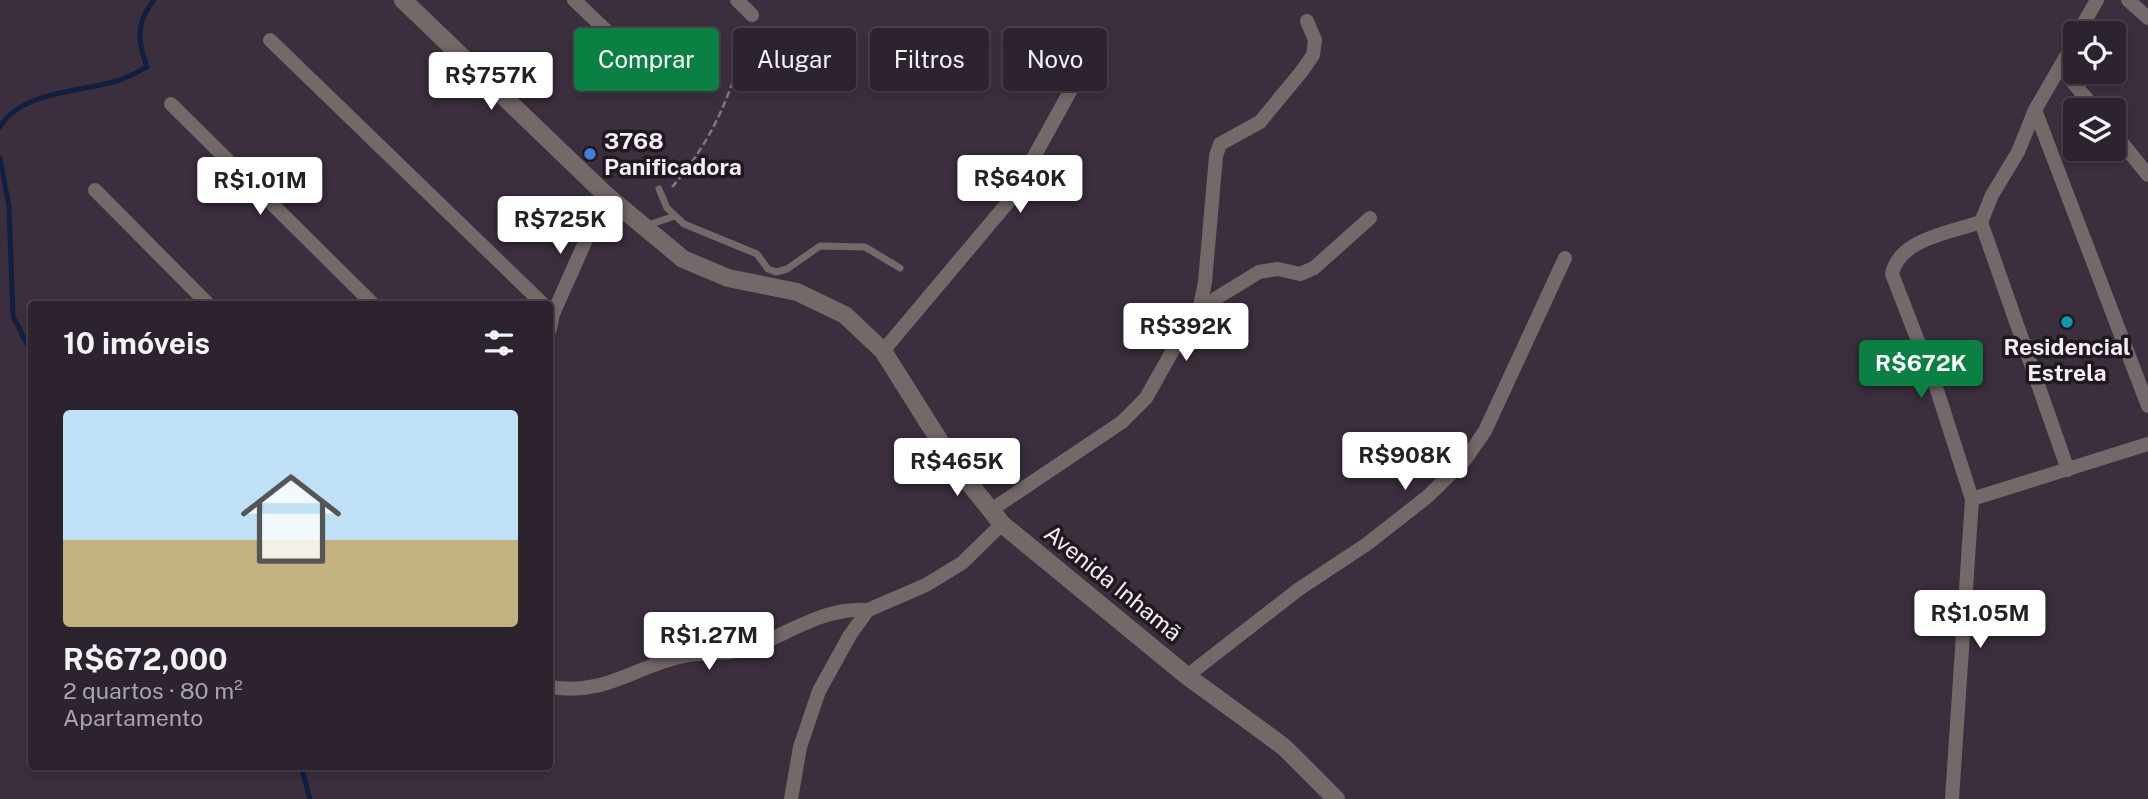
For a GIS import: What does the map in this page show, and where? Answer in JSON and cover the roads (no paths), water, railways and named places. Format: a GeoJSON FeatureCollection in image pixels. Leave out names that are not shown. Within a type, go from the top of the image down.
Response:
{"type":"FeatureCollection","features":[{"type":"Feature","properties":{"kind":"street","name":"Avenida Inhamã"},"geometry":{"type":"LineString","coordinates":[[403,0],[606,195],[641,227],[683,259],[702,270],[766,277],[824,302],[845,315],[883,351],[956,467],[996,517],[1187,676],[1284,747],[1336,799]]}},
{"type":"Feature","properties":{"kind":"street"},"geometry":{"type":"LineString","coordinates":[[574,0],[604,28]]}},
{"type":"Feature","properties":{"kind":"street"},"geometry":{"type":"LineString","coordinates":[[2085,21],[2097,0]]}},
{"type":"Feature","properties":{"kind":"street"},"geometry":{"type":"LineString","coordinates":[[2128,0],[2148,18]]}},
{"type":"Feature","properties":{"kind":"street"},"geometry":{"type":"LineString","coordinates":[[1199,311],[1205,282],[1216,156],[1220,144],[1260,121],[1302,71],[1313,55],[1315,40],[1307,21]]}},
{"type":"Feature","properties":{"kind":"street"},"geometry":{"type":"LineString","coordinates":[[270,40],[539,301]]}},
{"type":"Feature","properties":{"kind":"street"},"geometry":{"type":"LineString","coordinates":[[2063,64],[2035,110],[2018,152],[1992,195],[1981,222],[2068,470]]}},
{"type":"Feature","properties":{"kind":"street"},"geometry":{"type":"LineString","coordinates":[[2061,68],[2086,98]]}},
{"type":"Feature","properties":{"kind":"street"},"geometry":{"type":"LineString","coordinates":[[883,351],[1010,200],[1070,91]]}},
{"type":"Feature","properties":{"kind":"street"},"geometry":{"type":"LineString","coordinates":[[171,104],[370,301]]}},
{"type":"Feature","properties":{"kind":"street"},"geometry":{"type":"LineString","coordinates":[[2035,110],[2148,406]]}},
{"type":"Feature","properties":{"kind":"street"},"geometry":{"type":"LineString","coordinates":[[2126,148],[2148,175]]}},
{"type":"Feature","properties":{"kind":"street"},"geometry":{"type":"LineString","coordinates":[[95,190],[205,301]]}},
{"type":"Feature","properties":{"kind":"street"},"geometry":{"type":"LineString","coordinates":[[553,301],[606,195]]}},
{"type":"Feature","properties":{"kind":"street"},"geometry":{"type":"LineString","coordinates":[[553,688],[562,689],[619,681],[685,655],[739,652],[835,610],[868,610],[926,585],[962,563],[996,517],[1122,422],[1146,398],[1178,339],[1191,318],[1199,311],[1259,272],[1278,269],[1300,274],[1314,268],[1370,218]]}},
{"type":"Feature","properties":{"kind":"street"},"geometry":{"type":"LineString","coordinates":[[1952,799],[1972,499],[1937,390],[1892,274],[1900,255],[1910,247],[1981,222]]}},
{"type":"Feature","properties":{"kind":"street"},"geometry":{"type":"LineString","coordinates":[[1187,676],[1299,589],[1377,537],[1427,497],[1464,461],[1485,431],[1565,258]]}},
{"type":"Feature","properties":{"kind":"street"},"geometry":{"type":"LineString","coordinates":[[1972,499],[2148,444]]}},
{"type":"Feature","properties":{"kind":"street"},"geometry":{"type":"LineString","coordinates":[[791,799],[800,747],[816,700],[830,668],[868,610]]}},
{"type":"Feature","properties":{"kind":"lane"},"geometry":{"type":"LineString","coordinates":[[659,189],[667,208],[684,225],[757,254],[766,277],[787,269],[820,246],[830,245],[865,247],[900,268]]}},
{"type":"Feature","properties":{"kind":"lane"},"geometry":{"type":"LineString","coordinates":[[641,227],[676,216]]}},
{"type":"Feature","properties":{"kind":"waterway"},"geometry":{"type":"LineString","coordinates":[[0,127],[22,106],[53,95],[117,81],[147,67],[140,33],[144,17],[154,0]]}},
{"type":"Feature","properties":{"kind":"waterway"},"geometry":{"type":"LineString","coordinates":[[0,158],[9,207],[13,316],[28,346]]}},
{"type":"Feature","properties":{"kind":"waterway"},"geometry":{"type":"LineString","coordinates":[[302,770],[310,799]]}},
{"type":"Feature","properties":{"kind":"place","name":"3768 Panificadora"},"geometry":{"type":"Point","coordinates":[590,154]}},
{"type":"Feature","properties":{"kind":"place","name":"Residencial Estrela"},"geometry":{"type":"Point","coordinates":[2067,322]}}]}
